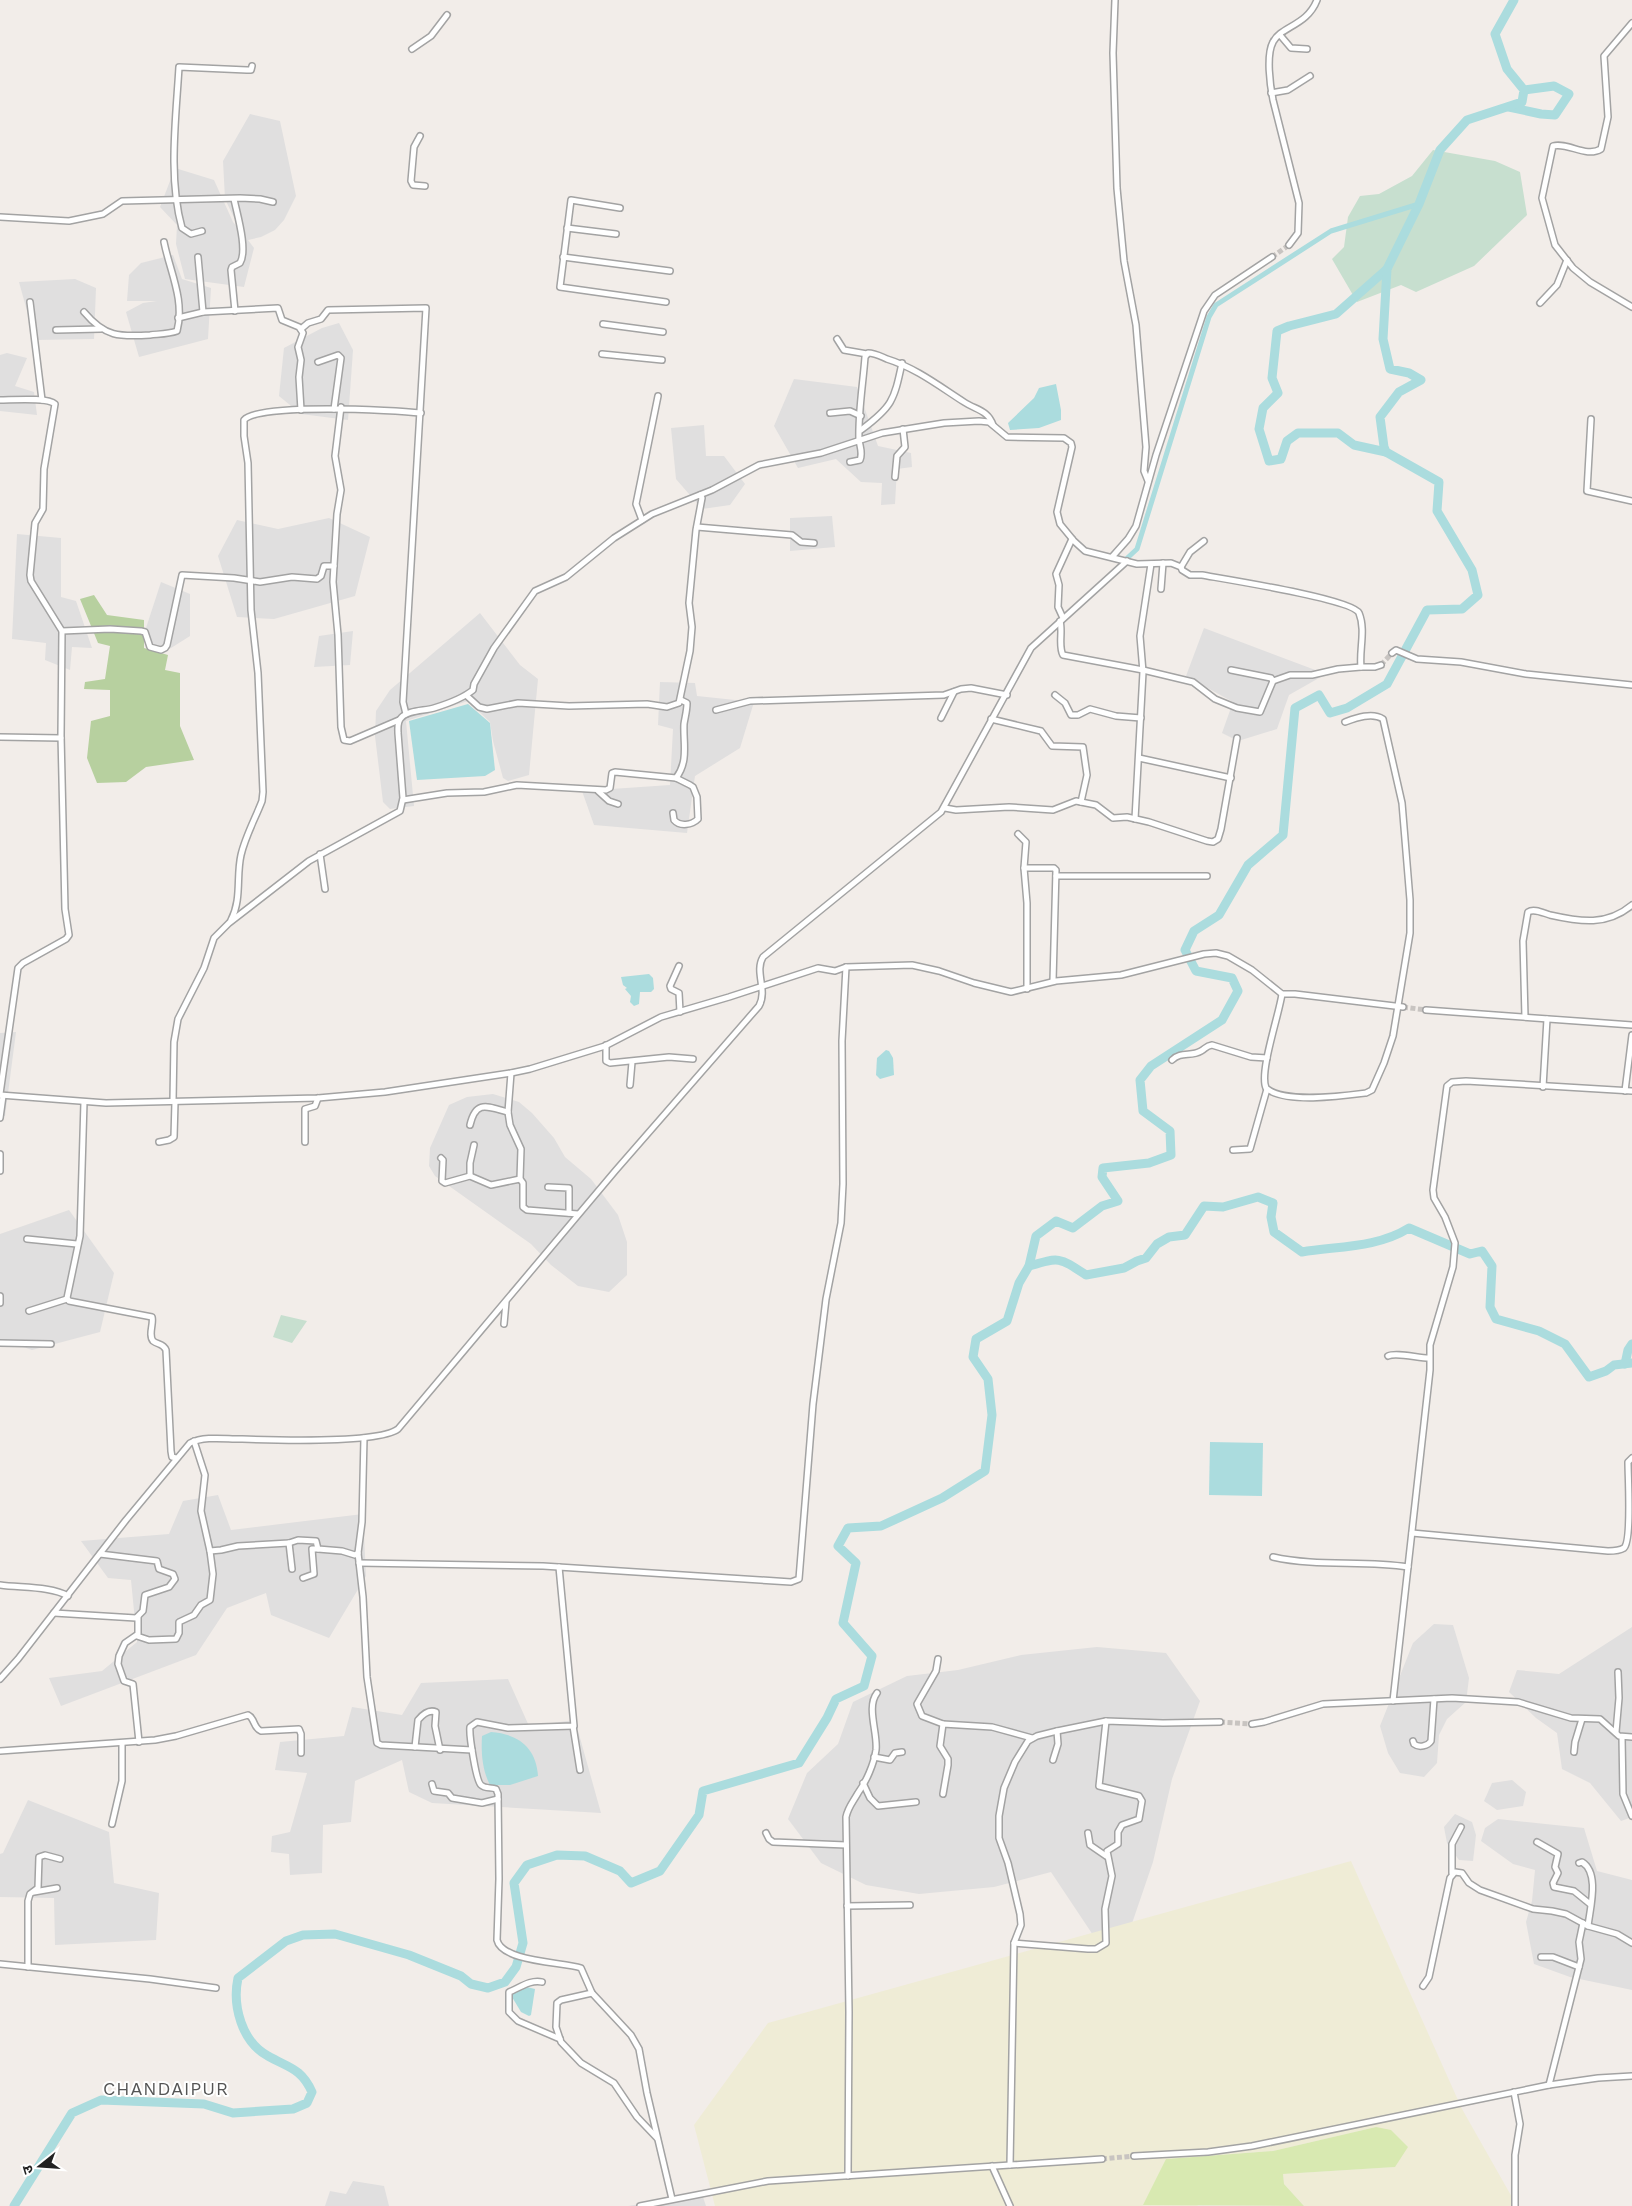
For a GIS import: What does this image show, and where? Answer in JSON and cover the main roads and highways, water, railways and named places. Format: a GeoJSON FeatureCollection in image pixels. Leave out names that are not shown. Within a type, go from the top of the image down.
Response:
{"type":"FeatureCollection","features":[{"type":"Feature","properties":{"kind":"water"},"geometry":{"type":"Polygon","coordinates":[[[1056,384],[1061,420],[1039,428],[1010,430],[1008,423],[1034,398],[1039,388],[1056,384]]]}},
{"type":"Feature","properties":{"kind":"water"},"geometry":{"type":"Polygon","coordinates":[[[468,704],[490,723],[495,770],[485,776],[417,780],[409,721],[468,704]]]}},
{"type":"Feature","properties":{"kind":"water"},"geometry":{"type":"Polygon","coordinates":[[[649,974],[653,978],[654,989],[651,992],[640,992],[639,1004],[634,1006],[630,1002],[631,996],[625,989],[627,988],[623,985],[621,977],[649,974]]]}},
{"type":"Feature","properties":{"kind":"water"},"geometry":{"type":"Polygon","coordinates":[[[886,1050],[889,1051],[893,1058],[894,1075],[880,1079],[876,1075],[877,1058],[886,1050]]]}},
{"type":"Feature","properties":{"kind":"water"},"geometry":{"type":"Polygon","coordinates":[[[1210,1442],[1263,1443],[1262,1496],[1209,1495],[1210,1442]]]}},
{"type":"Feature","properties":{"kind":"water"},"geometry":{"type":"Polygon","coordinates":[[[491,1732],[501,1733],[524,1744],[534,1757],[538,1776],[510,1785],[490,1785],[482,1755],[482,1736],[491,1732]]]}},
{"type":"Feature","properties":{"kind":"water"},"geometry":{"type":"Polygon","coordinates":[[[527,1987],[535,1989],[531,2015],[529,2016],[521,2012],[512,1997],[513,1994],[527,1987]]]}},
{"type":"Feature","properties":{"kind":"waterway"},"geometry":{"type":"LineString","coordinates":[[14,2206],[72,2113],[101,2100],[204,2104],[233,2113],[293,2109],[307,2103],[312,2092],[308,2084],[299,2073],[268,2056],[252,2042],[241,2022],[236,2000],[238,1978],[286,1941],[303,1935],[335,1934],[409,1955],[461,1976],[471,1984],[488,1988],[505,1982],[516,1967],[523,1943],[514,1883],[527,1865],[557,1855],[585,1856],[620,1871],[631,1883],[660,1871],[699,1815],[703,1791],[799,1763],[827,1718],[836,1699],[864,1686],[872,1656],[843,1623],[856,1563],[838,1546],[848,1528],[881,1526],[942,1498],[985,1471],[992,1415],[988,1379],[973,1357],[976,1339],[1007,1321],[1019,1283],[1029,1266],[1036,1236],[1056,1221],[1073,1228],[1102,1206],[1118,1201],[1102,1177],[1103,1168],[1149,1163],[1171,1155],[1170,1131],[1143,1111],[1140,1080],[1151,1066],[1222,1020],[1238,991],[1232,978],[1196,971],[1185,950],[1194,931],[1219,915],[1248,865],[1283,835],[1295,708],[1319,695],[1330,713],[1347,708],[1387,684],[1427,610],[1462,609],[1478,595],[1472,570],[1437,511],[1439,482],[1386,452],[1384,447],[1380,417],[1399,392],[1421,380],[1409,373],[1390,369],[1383,339],[1387,269],[1419,204],[1440,150],[1467,120],[1522,102],[1524,90],[1507,69],[1495,34],[1514,0]]}},
{"type":"Feature","properties":{"kind":"waterway"},"geometry":{"type":"LineString","coordinates":[[1509,107],[1555,115],[1569,94],[1554,86],[1524,90]]}},
{"type":"Feature","properties":{"kind":"waterway"},"geometry":{"type":"LineString","coordinates":[[1123,562],[1137,549],[1209,317],[1216,305],[1331,231],[1419,204]]}},
{"type":"Feature","properties":{"kind":"waterway"},"geometry":{"type":"LineString","coordinates":[[1386,452],[1354,445],[1338,433],[1298,433],[1287,441],[1281,459],[1269,461],[1259,429],[1263,408],[1278,393],[1272,378],[1277,331],[1336,314],[1387,269]]}},
{"type":"Feature","properties":{"kind":"waterway"},"geometry":{"type":"LineString","coordinates":[[1029,1266],[1059,1260],[1086,1275],[1124,1268],[1146,1258],[1157,1244],[1169,1237],[1185,1235],[1204,1206],[1223,1207],[1258,1197],[1273,1203],[1271,1217],[1274,1232],[1302,1252],[1371,1243],[1397,1235],[1409,1228],[1470,1254],[1482,1251],[1492,1266],[1490,1307],[1496,1319],[1539,1331],[1565,1344],[1589,1377],[1606,1371],[1614,1365],[1632,1363]]}},
{"type":"Feature","properties":{"kind":"waterway"},"geometry":{"type":"LineString","coordinates":[[1625,1364],[1628,1350],[1632,1344]]}},
{"type":"Feature","properties":{"kind":"tunnel"},"geometry":{"type":"LineString","coordinates":[[1272,257],[1289,245]]}},
{"type":"Feature","properties":{"kind":"tunnel"},"geometry":{"type":"LineString","coordinates":[[1381,665],[1392,653]]}},
{"type":"Feature","properties":{"kind":"tunnel"},"geometry":{"type":"LineString","coordinates":[[1403,1007],[1426,1010]]}},
{"type":"Feature","properties":{"kind":"tunnel"},"geometry":{"type":"LineString","coordinates":[[1220,1722],[1252,1724]]}},
{"type":"Feature","properties":{"kind":"tunnel"},"geometry":{"type":"LineString","coordinates":[[1102,2159],[1134,2156]]}},
{"type":"Feature","properties":{"kind":"district","name":"CHANDAIPUR"},"geometry":{"type":"Point","coordinates":[166,2088]}}]}
